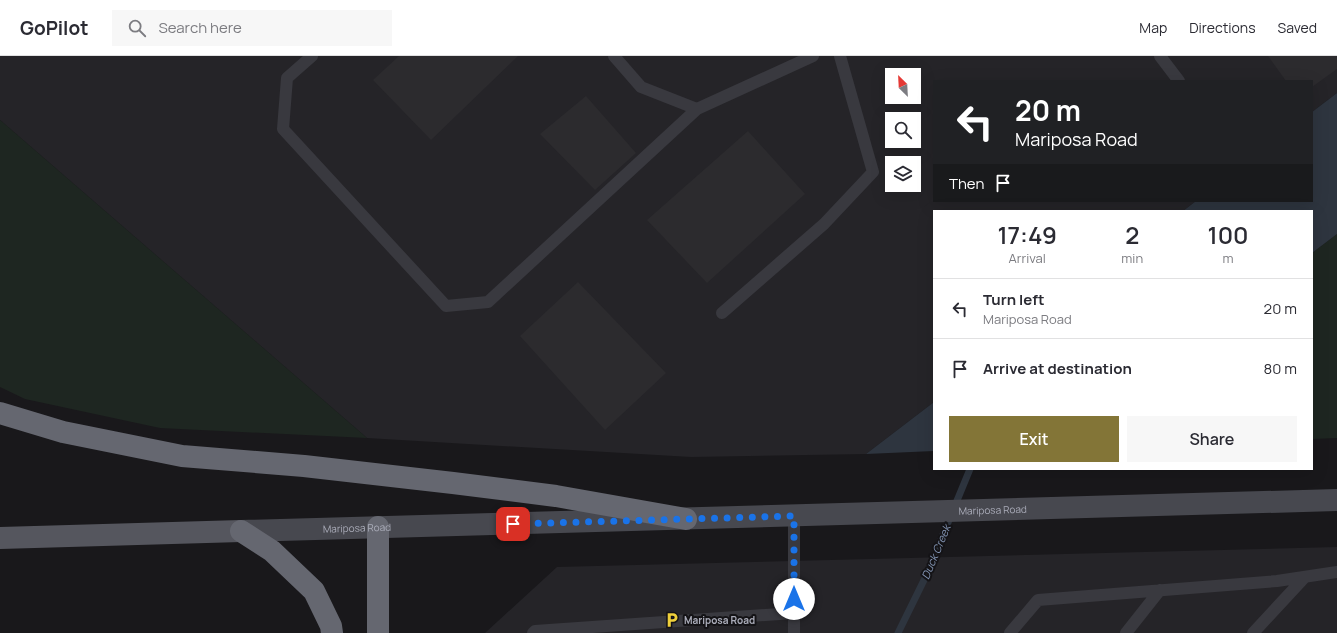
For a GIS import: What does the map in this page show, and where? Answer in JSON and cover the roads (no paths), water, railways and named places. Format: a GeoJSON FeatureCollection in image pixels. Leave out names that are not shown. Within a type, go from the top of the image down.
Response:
{"type":"FeatureCollection","features":[{"type":"Feature","properties":{"kind":"highway"},"geometry":{"type":"LineString","coordinates":[[0,413],[63,432],[182,456],[304,466],[453,483],[556,496],[686,519]]}},
{"type":"Feature","properties":{"kind":"highway"},"geometry":{"type":"LineString","coordinates":[[378,527],[378,633]]}},
{"type":"Feature","properties":{"kind":"highway"},"geometry":{"type":"LineString","coordinates":[[241,531],[272,551],[314,591],[331,626],[332,633]]}},
{"type":"Feature","properties":{"kind":"main road","name":"Mariposa Road"},"geometry":{"type":"LineString","coordinates":[[0,538],[1337,500]]}},
{"type":"Feature","properties":{"kind":"lane"},"geometry":{"type":"LineString","coordinates":[[312,56],[287,78],[283,129],[446,306],[488,302],[697,109],[813,56]]}},
{"type":"Feature","properties":{"kind":"lane"},"geometry":{"type":"LineString","coordinates":[[614,56],[641,87],[697,109]]}},
{"type":"Feature","properties":{"kind":"lane"},"geometry":{"type":"LineString","coordinates":[[722,313],[824,224],[873,172],[840,56]]}},
{"type":"Feature","properties":{"kind":"lane"},"geometry":{"type":"LineString","coordinates":[[1160,56],[1178,80]]}},
{"type":"Feature","properties":{"kind":"lane"},"geometry":{"type":"LineString","coordinates":[[794,516],[794,633]]}},
{"type":"Feature","properties":{"kind":"lane"},"geometry":{"type":"LineString","coordinates":[[1010,633],[1038,600],[1277,581],[1337,572]]}},
{"type":"Feature","properties":{"kind":"lane"},"geometry":{"type":"LineString","coordinates":[[1253,633],[1305,577]]}},
{"type":"Feature","properties":{"kind":"lane"},"geometry":{"type":"LineString","coordinates":[[1126,633],[1160,590]]}},
{"type":"Feature","properties":{"kind":"lane"},"geometry":{"type":"LineString","coordinates":[[533,633],[535,631],[794,613]]}},
{"type":"Feature","properties":{"kind":"waterway","name":"Duck Creek"},"geometry":{"type":"LineString","coordinates":[[898,633],[926,576],[970,470]]}},
{"type":"Feature","properties":{"kind":"place","name":"Mariposa Road"},"geometry":{"type":"Point","coordinates":[672,620]}}]}
